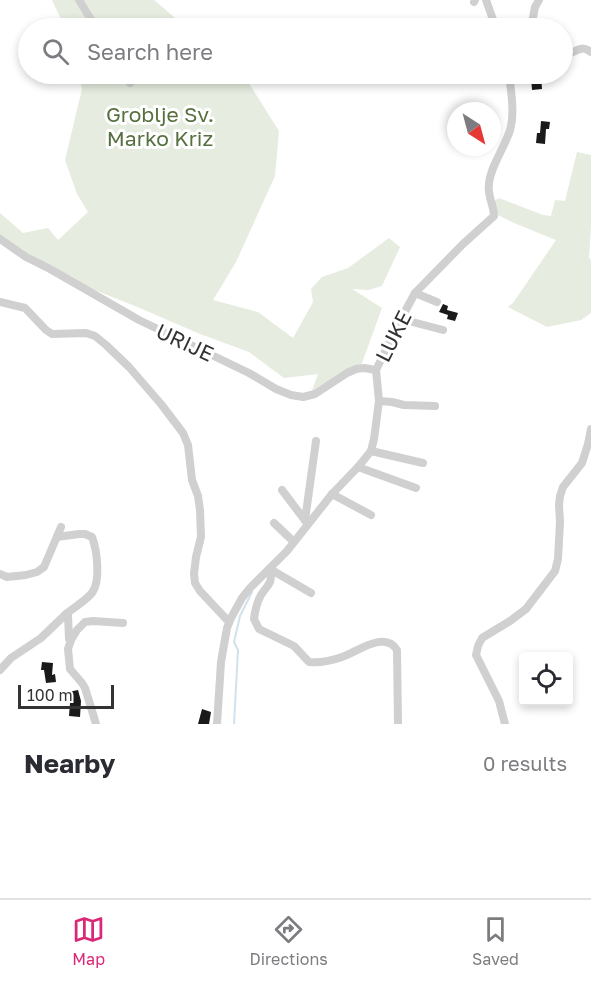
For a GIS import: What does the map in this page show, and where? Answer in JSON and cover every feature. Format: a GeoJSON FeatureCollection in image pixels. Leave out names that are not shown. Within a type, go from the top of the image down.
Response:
{"type":"FeatureCollection","features":[{"type":"Feature","properties":{"kind":"street"},"geometry":{"type":"LineString","coordinates":[[79,0],[90,18]]}},
{"type":"Feature","properties":{"kind":"street"},"geometry":{"type":"LineString","coordinates":[[486,0],[492,18]]}},
{"type":"Feature","properties":{"kind":"street"},"geometry":{"type":"LineString","coordinates":[[533,18],[539,0]]}},
{"type":"Feature","properties":{"kind":"street"},"geometry":{"type":"LineString","coordinates":[[573,52],[586,48],[591,52]]}},
{"type":"Feature","properties":{"kind":"street","name":"LUKE"},"geometry":{"type":"LineString","coordinates":[[217,724],[221,662],[229,622],[242,597],[287,551],[307,522],[371,451],[379,401],[376,370],[401,319],[415,293],[494,216],[489,182],[510,131],[512,100],[510,84]]}},
{"type":"Feature","properties":{"kind":"street","name":"URIJE"},"geometry":{"type":"LineString","coordinates":[[0,239],[26,257],[139,320],[249,372],[276,389],[291,395],[303,397],[315,394],[356,369],[376,370]]}},
{"type":"Feature","properties":{"kind":"street"},"geometry":{"type":"LineString","coordinates":[[415,293],[437,302]]}},
{"type":"Feature","properties":{"kind":"street"},"geometry":{"type":"LineString","coordinates":[[0,302],[25,308],[52,334],[86,333],[95,336],[129,367],[183,432],[188,445],[192,480],[200,510],[201,537],[196,557],[195,583],[229,622]]}},
{"type":"Feature","properties":{"kind":"street"},"geometry":{"type":"LineString","coordinates":[[401,319],[443,330]]}},
{"type":"Feature","properties":{"kind":"street"},"geometry":{"type":"LineString","coordinates":[[379,401],[435,406]]}},
{"type":"Feature","properties":{"kind":"street"},"geometry":{"type":"LineString","coordinates":[[505,724],[499,701],[476,655],[478,646],[482,638],[526,609],[555,571],[558,559],[560,496],[563,487],[582,463],[591,429]]}},
{"type":"Feature","properties":{"kind":"street"},"geometry":{"type":"LineString","coordinates":[[307,522],[316,441]]}},
{"type":"Feature","properties":{"kind":"street"},"geometry":{"type":"LineString","coordinates":[[371,451],[423,463]]}},
{"type":"Feature","properties":{"kind":"street"},"geometry":{"type":"LineString","coordinates":[[358,467],[416,488]]}},
{"type":"Feature","properties":{"kind":"street"},"geometry":{"type":"LineString","coordinates":[[282,490],[307,522]]}},
{"type":"Feature","properties":{"kind":"street"},"geometry":{"type":"LineString","coordinates":[[332,494],[371,515]]}},
{"type":"Feature","properties":{"kind":"street"},"geometry":{"type":"LineString","coordinates":[[274,524],[294,542]]}},
{"type":"Feature","properties":{"kind":"street"},"geometry":{"type":"LineString","coordinates":[[0,574],[7,577],[26,575],[44,567],[61,527]]}},
{"type":"Feature","properties":{"kind":"street"},"geometry":{"type":"LineString","coordinates":[[0,670],[11,658],[41,638],[93,591],[97,563],[96,548],[92,537],[85,534],[57,537]]}},
{"type":"Feature","properties":{"kind":"street"},"geometry":{"type":"LineString","coordinates":[[270,569],[310,593]]}},
{"type":"Feature","properties":{"kind":"street"},"geometry":{"type":"LineString","coordinates":[[270,569],[272,577],[270,585],[261,596],[254,619],[259,629],[294,646],[309,662],[343,657],[375,642],[392,644],[396,647],[398,650],[398,724]]}},
{"type":"Feature","properties":{"kind":"street"},"geometry":{"type":"LineString","coordinates":[[66,614],[71,640]]}},
{"type":"Feature","properties":{"kind":"street"},"geometry":{"type":"LineString","coordinates":[[96,724],[85,688],[70,669],[68,649],[71,640],[85,622],[123,623]]}},
{"type":"Feature","properties":{"kind":"green space"},"geometry":{"type":"Polygon","coordinates":[[[52,0],[154,0],[175,18],[60,18],[52,0]]]}},
{"type":"Feature","properties":{"kind":"green space","name":"Groblje Sv. Marko Kriz"},"geometry":{"type":"Polygon","coordinates":[[[81,84],[250,85],[279,131],[275,176],[236,262],[213,300],[258,312],[293,338],[313,302],[311,289],[322,277],[348,268],[389,238],[400,247],[382,286],[369,290],[352,289],[382,308],[361,366],[310,396],[318,374],[284,378],[249,352],[57,275],[0,235],[0,213],[23,233],[48,228],[58,240],[88,212],[77,194],[65,160],[82,89],[81,84]]]}},
{"type":"Feature","properties":{"kind":"green space"},"geometry":{"type":"Polygon","coordinates":[[[577,152],[591,155],[589,257],[591,261],[591,313],[581,320],[547,327],[508,307],[556,240],[498,215],[494,201],[499,198],[551,216],[555,200],[565,201],[577,152]]]}},
{"type":"Feature","properties":{"kind":"building"},"geometry":{"type":"Polygon","coordinates":[[[532,84],[542,84],[542,89],[532,90],[532,84]]]}},
{"type":"Feature","properties":{"kind":"building"},"geometry":{"type":"Polygon","coordinates":[[[541,121],[550,122],[549,129],[546,129],[545,144],[536,143],[541,121]]]}},
{"type":"Feature","properties":{"kind":"building"},"geometry":{"type":"Polygon","coordinates":[[[443,304],[448,306],[447,310],[458,313],[455,321],[447,319],[448,315],[439,312],[443,304]]]}},
{"type":"Feature","properties":{"kind":"building"},"geometry":{"type":"Polygon","coordinates":[[[42,662],[53,663],[52,675],[55,674],[56,682],[46,683],[44,670],[41,670],[42,662]]]}},
{"type":"Feature","properties":{"kind":"building"},"geometry":{"type":"Polygon","coordinates":[[[78,690],[81,701],[80,717],[69,716],[68,692],[78,690]]]}},
{"type":"Feature","properties":{"kind":"building"},"geometry":{"type":"Polygon","coordinates":[[[202,709],[211,712],[209,724],[198,724],[202,709]]]}},
{"type":"Feature","properties":{"kind":"waterway"},"geometry":{"type":"LineString","coordinates":[[234,724],[238,650],[234,642],[240,616],[252,592]]}}]}
